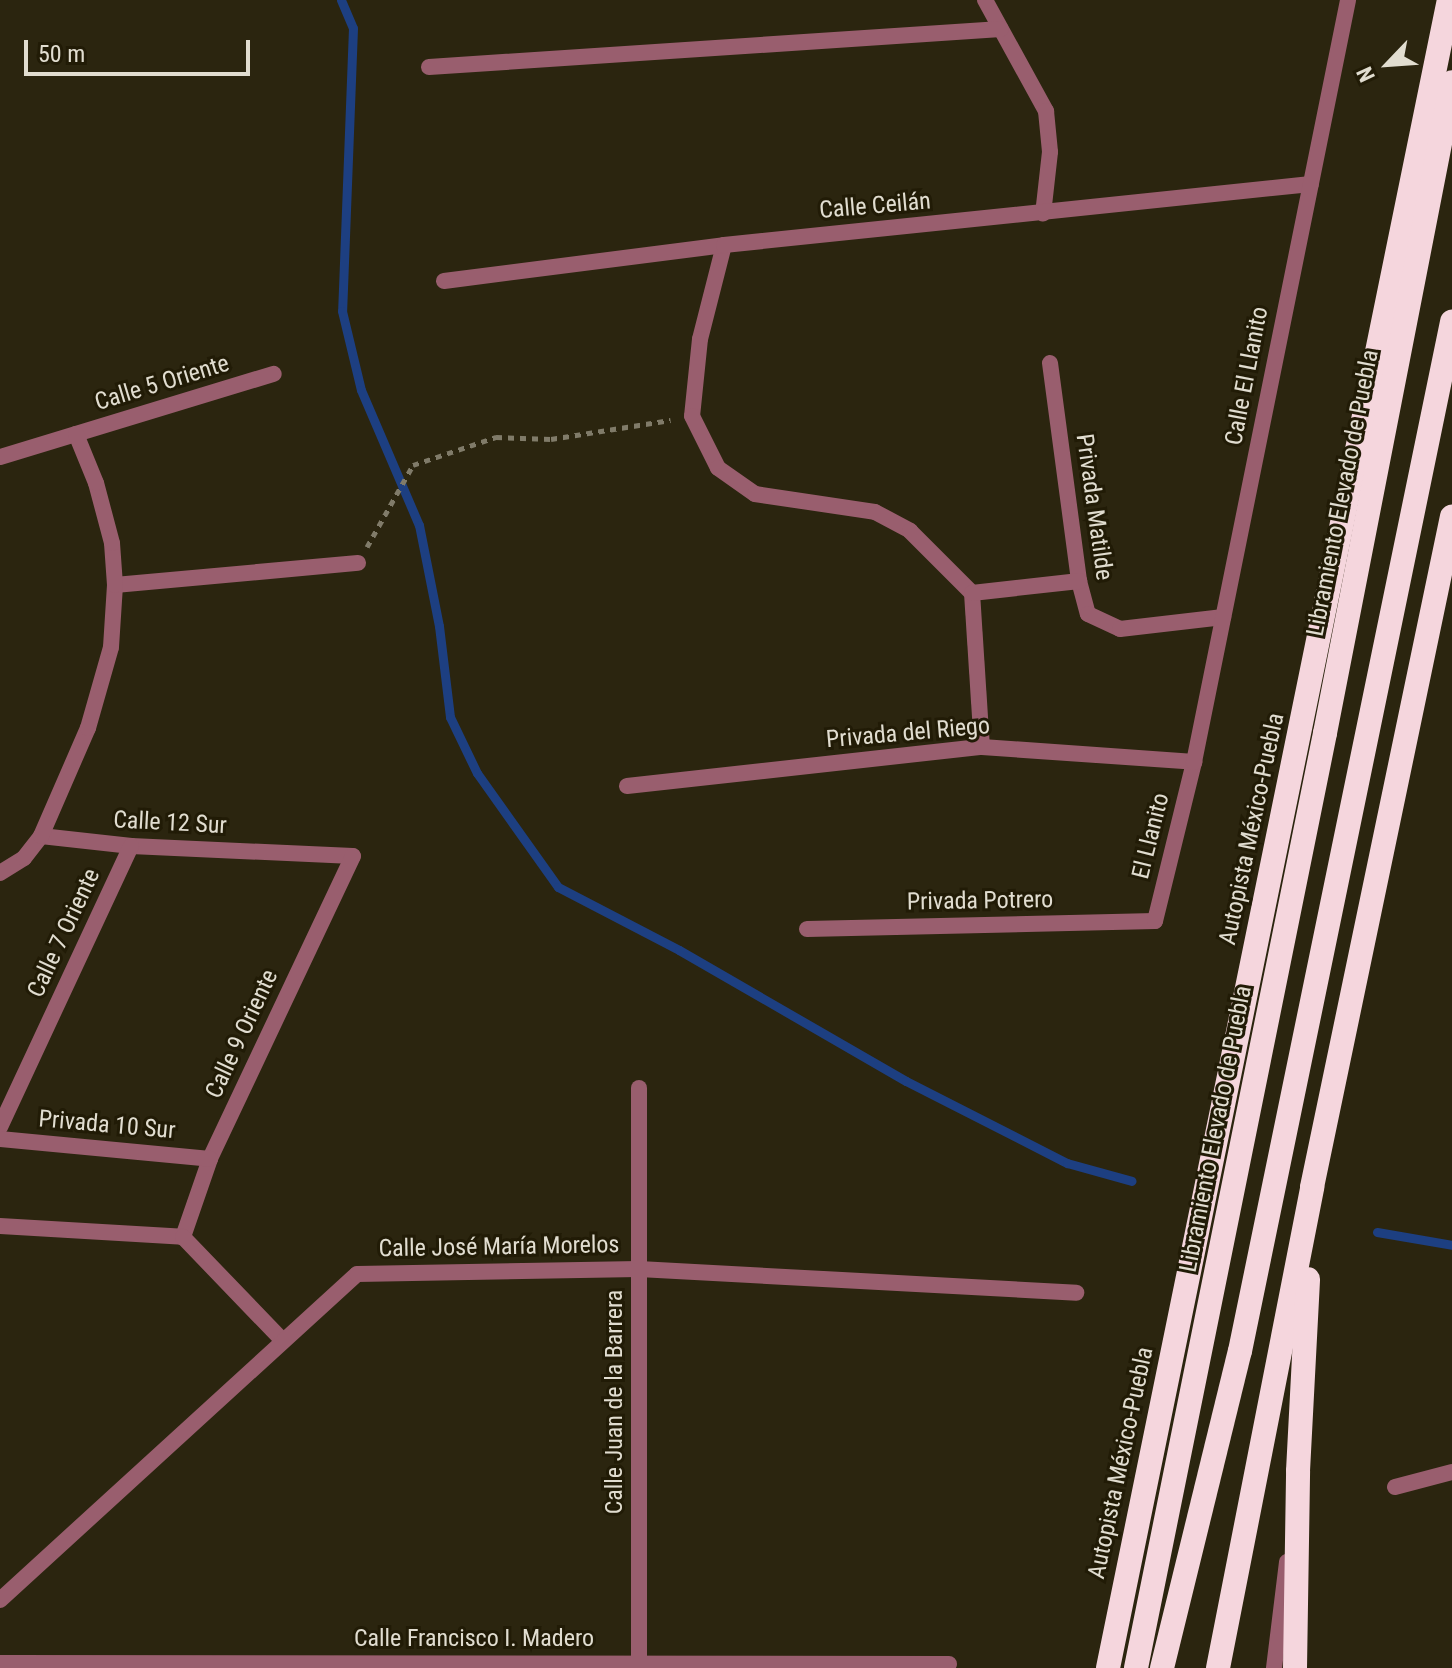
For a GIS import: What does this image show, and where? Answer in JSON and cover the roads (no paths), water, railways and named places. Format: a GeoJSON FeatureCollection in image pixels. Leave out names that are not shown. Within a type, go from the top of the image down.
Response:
{"type":"FeatureCollection","features":[{"type":"Feature","properties":{"kind":"highway","name":"Autopista México-Puebla"},"geometry":{"type":"LineString","coordinates":[[1108,1668],[1449,0]]}},
{"type":"Feature","properties":{"kind":"highway","name":"Libramiento Elevado de Puebla"},"geometry":{"type":"LineString","coordinates":[[1136,1668],[1325,733],[1452,82]]}},
{"type":"Feature","properties":{"kind":"highway"},"geometry":{"type":"LineString","coordinates":[[1162,1668],[1240,1351],[1452,322]]}},
{"type":"Feature","properties":{"kind":"highway"},"geometry":{"type":"LineString","coordinates":[[1218,1668],[1312,1187],[1452,516]]}},
{"type":"Feature","properties":{"kind":"highway"},"geometry":{"type":"LineString","coordinates":[[1295,1668],[1298,1471],[1312,1187]]}},
{"type":"Feature","properties":{"kind":"street"},"geometry":{"type":"LineString","coordinates":[[985,0],[1046,111],[1050,152],[1043,214]]}},
{"type":"Feature","properties":{"kind":"street"},"geometry":{"type":"LineString","coordinates":[[1332,0],[1343,20]]}},
{"type":"Feature","properties":{"kind":"street","name":"Calle El Llanito"},"geometry":{"type":"LineString","coordinates":[[1194,762],[1348,0]]}},
{"type":"Feature","properties":{"kind":"street"},"geometry":{"type":"LineString","coordinates":[[429,67],[1001,29]]}},
{"type":"Feature","properties":{"kind":"street","name":"Calle Ceilán"},"geometry":{"type":"LineString","coordinates":[[444,281],[724,245],[1311,184]]}},
{"type":"Feature","properties":{"kind":"street"},"geometry":{"type":"LineString","coordinates":[[724,245],[700,339],[692,416],[718,468],[755,494],[875,512],[910,531],[972,593],[982,747]]}},
{"type":"Feature","properties":{"kind":"street","name":"Privada Matilde"},"geometry":{"type":"LineString","coordinates":[[1050,363],[1079,581],[1088,614],[1111,627],[1223,617]]}},
{"type":"Feature","properties":{"kind":"street","name":"Calle 5 Oriente"},"geometry":{"type":"LineString","coordinates":[[41,836],[102,688],[111,647],[115,585],[112,543],[100,498],[76,434],[274,374]]}},
{"type":"Feature","properties":{"kind":"street"},"geometry":{"type":"LineString","coordinates":[[0,457],[76,434]]}},
{"type":"Feature","properties":{"kind":"street"},"geometry":{"type":"LineString","coordinates":[[115,585],[358,563]]}},
{"type":"Feature","properties":{"kind":"street"},"geometry":{"type":"LineString","coordinates":[[972,593],[1079,581]]}},
{"type":"Feature","properties":{"kind":"street","name":"Privada del Riego"},"geometry":{"type":"LineString","coordinates":[[627,786],[982,747],[1194,762]]}},
{"type":"Feature","properties":{"kind":"street","name":"El Llanito"},"geometry":{"type":"LineString","coordinates":[[1155,921],[1194,762]]}},
{"type":"Feature","properties":{"kind":"street"},"geometry":{"type":"LineString","coordinates":[[0,873],[24,858],[41,836]]}},
{"type":"Feature","properties":{"kind":"street","name":"Calle 12 Sur"},"geometry":{"type":"LineString","coordinates":[[41,836],[131,846],[353,856]]}},
{"type":"Feature","properties":{"kind":"street","name":"Calle 7 Oriente"},"geometry":{"type":"LineString","coordinates":[[0,1127],[131,846]]}},
{"type":"Feature","properties":{"kind":"street","name":"Calle 9 Oriente"},"geometry":{"type":"LineString","coordinates":[[183,1237],[210,1159],[353,856]]}},
{"type":"Feature","properties":{"kind":"street","name":"Privada Potrero"},"geometry":{"type":"LineString","coordinates":[[807,929],[1155,921]]}},
{"type":"Feature","properties":{"kind":"street","name":"Calle Juan de la Barrera"},"geometry":{"type":"LineString","coordinates":[[639,1088],[639,1665]]}},
{"type":"Feature","properties":{"kind":"street","name":"Privada 10 Sur"},"geometry":{"type":"LineString","coordinates":[[0,1139],[210,1159]]}},
{"type":"Feature","properties":{"kind":"street"},"geometry":{"type":"LineString","coordinates":[[0,1226],[183,1237],[282,1340]]}},
{"type":"Feature","properties":{"kind":"street","name":"Calle José María Morelos"},"geometry":{"type":"LineString","coordinates":[[0,1600],[357,1274],[639,1269],[1076,1293]]}},
{"type":"Feature","properties":{"kind":"street"},"geometry":{"type":"LineString","coordinates":[[1274,1668],[1298,1471]]}},
{"type":"Feature","properties":{"kind":"street"},"geometry":{"type":"LineString","coordinates":[[1395,1487],[1452,1472]]}},
{"type":"Feature","properties":{"kind":"street","name":"Calle Francisco I. Madero"},"geometry":{"type":"LineString","coordinates":[[0,1663],[949,1664]]}},
{"type":"Feature","properties":{"kind":"waterway"},"geometry":{"type":"LineString","coordinates":[[341,0],[353,28],[342,311],[361,390],[419,525],[439,626],[450,717],[477,773],[558,887],[679,950],[906,1081],[1067,1163],[1132,1181]]}},
{"type":"Feature","properties":{"kind":"waterway"},"geometry":{"type":"LineString","coordinates":[[1377,1232],[1452,1245]]}}]}
